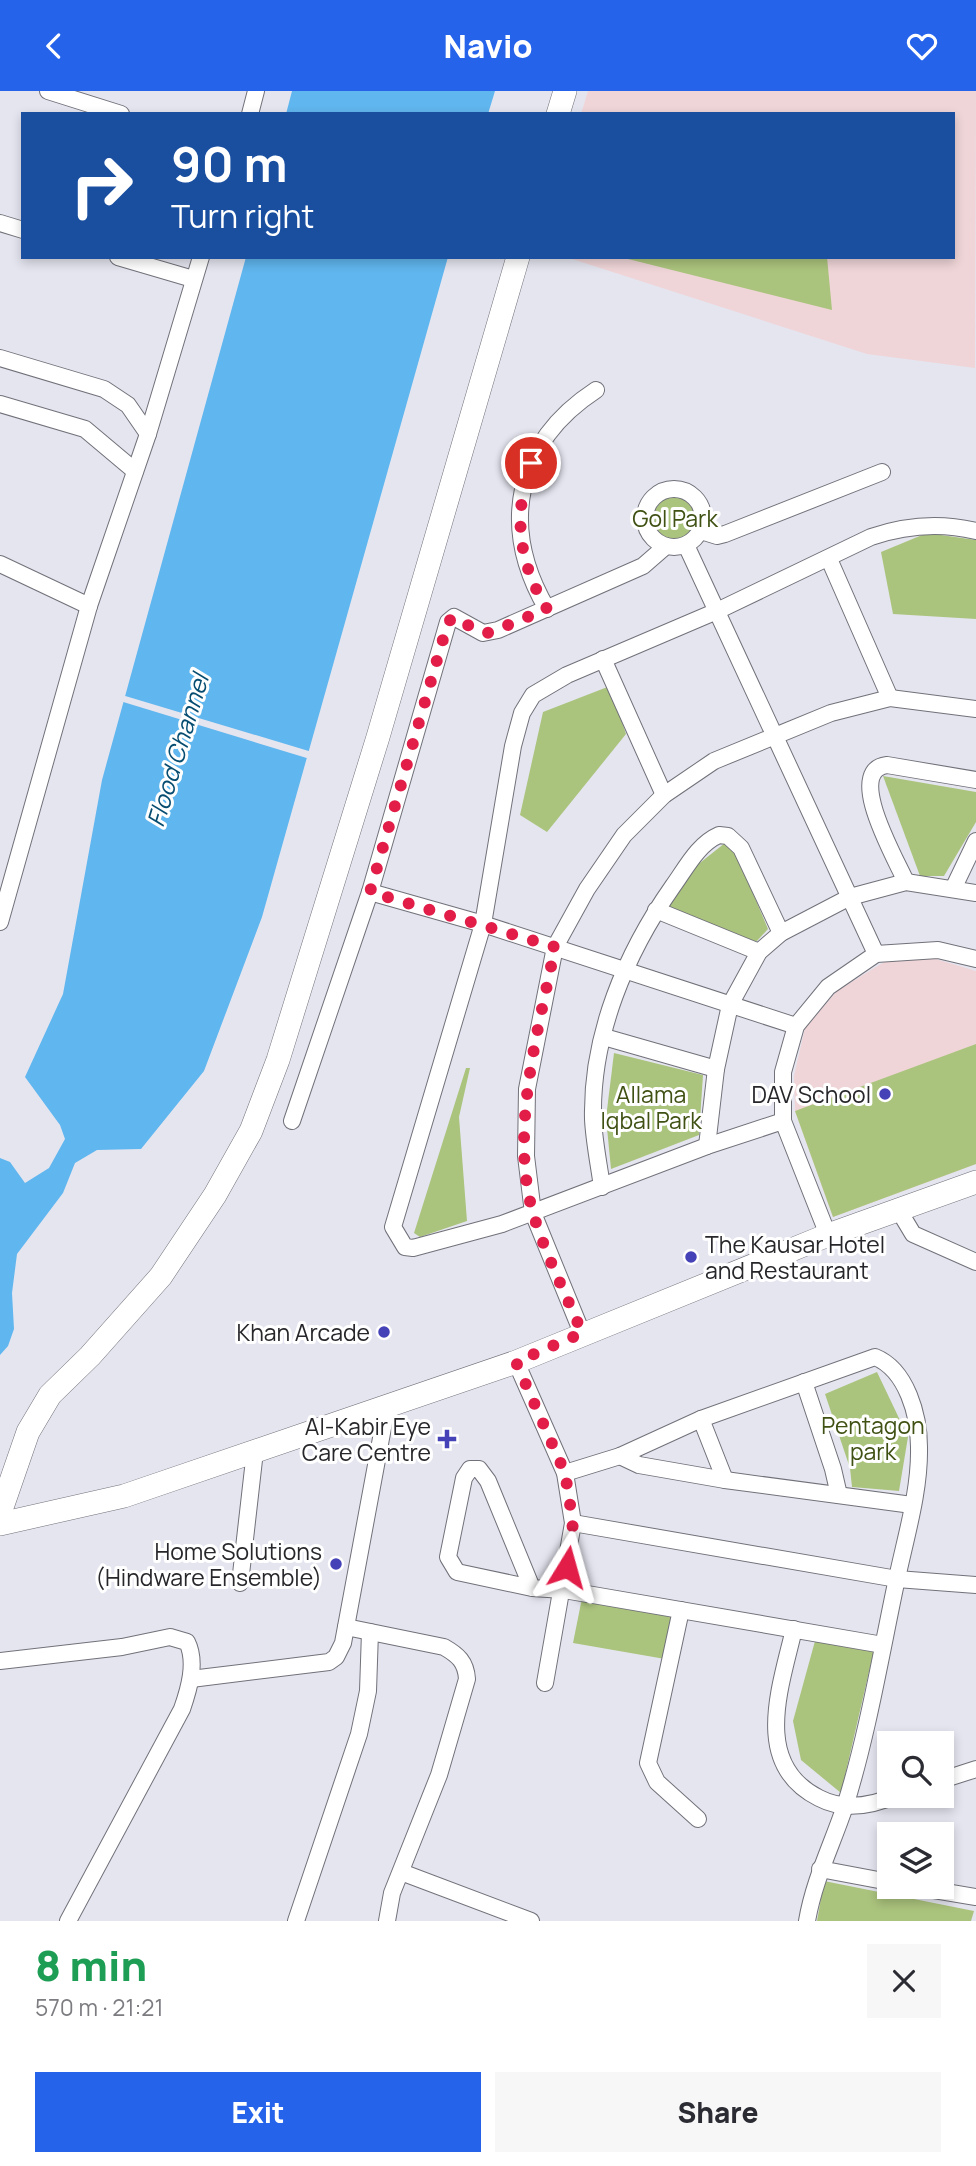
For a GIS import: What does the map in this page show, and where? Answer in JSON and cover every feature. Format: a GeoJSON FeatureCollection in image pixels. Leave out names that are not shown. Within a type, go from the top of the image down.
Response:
{"type":"FeatureCollection","features":[{"type":"Feature","properties":{"kind":"main road"},"geometry":{"type":"LineString","coordinates":[[559,112],[565,91]]}},
{"type":"Feature","properties":{"kind":"main road"},"geometry":{"type":"LineString","coordinates":[[0,1513],[28,1432],[50,1395],[161,1276],[215,1195],[251,1131],[278,1060],[378,737],[518,259]]}},
{"type":"Feature","properties":{"kind":"main road"},"geometry":{"type":"LineString","coordinates":[[0,1524],[124,1496],[516,1362],[828,1235],[976,1182]]}},
{"type":"Feature","properties":{"kind":"street"},"geometry":{"type":"LineString","coordinates":[[48,91],[115,112]]}},
{"type":"Feature","properties":{"kind":"street"},"geometry":{"type":"LineString","coordinates":[[251,112],[256,91]]}},
{"type":"Feature","properties":{"kind":"street"},"geometry":{"type":"LineString","coordinates":[[0,223],[21,229]]}},
{"type":"Feature","properties":{"kind":"street"},"geometry":{"type":"LineString","coordinates":[[125,259],[193,279]]}},
{"type":"Feature","properties":{"kind":"street"},"geometry":{"type":"LineString","coordinates":[[0,922],[89,606],[148,434],[200,259]]}},
{"type":"Feature","properties":{"kind":"street"},"geometry":{"type":"LineString","coordinates":[[0,358],[104,389],[128,405],[148,434]]}},
{"type":"Feature","properties":{"kind":"street"},"geometry":{"type":"LineString","coordinates":[[547,609],[533,586],[522,552],[521,497],[531,463],[551,429],[564,414],[596,390]]}},
{"type":"Feature","properties":{"kind":"street"},"geometry":{"type":"LineString","coordinates":[[0,404],[85,429],[135,471]]}},
{"type":"Feature","properties":{"kind":"street"},"geometry":{"type":"LineString","coordinates":[[701,531],[717,536],[725,534],[882,472]]}},
{"type":"Feature","properties":{"kind":"street"},"geometry":{"type":"LineString","coordinates":[[683,489],[692,494],[703,511],[701,531],[685,545],[666,546],[656,541],[645,524],[648,505],[663,491],[683,489]]}},
{"type":"Feature","properties":{"kind":"street"},"geometry":{"type":"LineString","coordinates":[[783,1121],[707,1146],[533,1213],[413,1248],[401,1243],[393,1227],[483,924],[513,746],[522,713],[533,695],[603,659],[717,611],[871,537],[897,528],[929,524],[976,531]]}},
{"type":"Feature","properties":{"kind":"street"},"geometry":{"type":"LineString","coordinates":[[685,545],[771,735],[876,954]]}},
{"type":"Feature","properties":{"kind":"street"},"geometry":{"type":"LineString","coordinates":[[292,1121],[370,892],[448,622],[454,617],[478,631],[489,633],[643,566],[666,546]]}},
{"type":"Feature","properties":{"kind":"street"},"geometry":{"type":"LineString","coordinates":[[829,559],[890,698]]}},
{"type":"Feature","properties":{"kind":"street"},"geometry":{"type":"LineString","coordinates":[[0,564],[89,606]]}},
{"type":"Feature","properties":{"kind":"street"},"geometry":{"type":"LineString","coordinates":[[603,659],[664,795]]}},
{"type":"Feature","properties":{"kind":"street"},"geometry":{"type":"LineString","coordinates":[[582,1333],[533,1213],[526,1156],[527,1089],[555,947],[587,889],[624,835],[664,795],[714,761],[771,735],[831,713],[890,698],[976,709]]}},
{"type":"Feature","properties":{"kind":"street"},"geometry":{"type":"LineString","coordinates":[[906,882],[872,801],[869,782],[873,771],[878,766],[887,765],[976,780]]}},
{"type":"Feature","properties":{"kind":"street"},"geometry":{"type":"LineString","coordinates":[[602,1187],[593,1118],[604,1037],[623,970],[656,910],[701,847],[719,835],[728,836],[745,856],[781,933]]}},
{"type":"Feature","properties":{"kind":"street"},"geometry":{"type":"LineString","coordinates":[[953,888],[976,841]]}},
{"type":"Feature","properties":{"kind":"street"},"geometry":{"type":"LineString","coordinates":[[707,1146],[716,1069],[730,1005],[759,952],[781,933],[850,897],[906,882],[976,893]]}},
{"type":"Feature","properties":{"kind":"street"},"geometry":{"type":"LineString","coordinates":[[370,892],[483,924],[796,1026]]}},
{"type":"Feature","properties":{"kind":"street"},"geometry":{"type":"LineString","coordinates":[[656,910],[759,952]]}},
{"type":"Feature","properties":{"kind":"street"},"geometry":{"type":"LineString","coordinates":[[828,1235],[783,1121],[783,1072],[796,1026],[828,987],[876,954],[938,950],[976,959]]}},
{"type":"Feature","properties":{"kind":"street"},"geometry":{"type":"LineString","coordinates":[[604,1037],[716,1069]]}},
{"type":"Feature","properties":{"kind":"street"},"geometry":{"type":"LineString","coordinates":[[898,1209],[913,1234],[976,1262]]}},
{"type":"Feature","properties":{"kind":"street"},"geometry":{"type":"LineString","coordinates":[[565,1473],[620,1456],[701,1419],[875,1357],[896,1370],[917,1422],[919,1448],[912,1505],[883,1645],[845,1806],[820,1869],[807,1921]]}},
{"type":"Feature","properties":{"kind":"street"},"geometry":{"type":"LineString","coordinates":[[516,1362],[565,1473],[573,1523],[564,1590],[545,1683]]}},
{"type":"Feature","properties":{"kind":"street"},"geometry":{"type":"LineString","coordinates":[[804,1382],[839,1495]]}},
{"type":"Feature","properties":{"kind":"street"},"geometry":{"type":"LineString","coordinates":[[191,1679],[329,1662],[340,1651],[387,1406]]}},
{"type":"Feature","properties":{"kind":"street"},"geometry":{"type":"LineString","coordinates":[[701,1419],[724,1480]]}},
{"type":"Feature","properties":{"kind":"street"},"geometry":{"type":"LineString","coordinates":[[240,1583],[255,1451]]}},
{"type":"Feature","properties":{"kind":"street"},"geometry":{"type":"LineString","coordinates":[[620,1456],[639,1465],[724,1480],[912,1505]]}},
{"type":"Feature","properties":{"kind":"street"},"geometry":{"type":"LineString","coordinates":[[531,1588],[484,1473],[477,1468],[470,1469],[464,1478],[448,1557],[452,1566],[466,1575],[531,1588],[564,1590],[883,1645]]}},
{"type":"Feature","properties":{"kind":"street"},"geometry":{"type":"LineString","coordinates":[[573,1523],[897,1579],[976,1585]]}},
{"type":"Feature","properties":{"kind":"street"},"geometry":{"type":"LineString","coordinates":[[681,1610],[648,1762],[657,1782],[698,1819]]}},
{"type":"Feature","properties":{"kind":"street"},"geometry":{"type":"LineString","coordinates":[[346,1627],[444,1647],[463,1661],[466,1669],[467,1679],[439,1775],[392,1893],[387,1921]]}},
{"type":"Feature","properties":{"kind":"street"},"geometry":{"type":"LineString","coordinates":[[794,1629],[775,1718],[779,1757],[788,1773],[804,1789],[828,1802],[845,1806],[877,1802]]}},
{"type":"Feature","properties":{"kind":"street"},"geometry":{"type":"LineString","coordinates":[[296,1921],[359,1734],[368,1691],[370,1632]]}},
{"type":"Feature","properties":{"kind":"street"},"geometry":{"type":"LineString","coordinates":[[0,1661],[122,1647],[177,1637],[187,1642],[190,1649],[191,1679],[182,1709],[68,1921]]}},
{"type":"Feature","properties":{"kind":"street"},"geometry":{"type":"LineString","coordinates":[[954,1776],[976,1769]]}},
{"type":"Feature","properties":{"kind":"street"},"geometry":{"type":"LineString","coordinates":[[820,1869],[877,1880]]}},
{"type":"Feature","properties":{"kind":"street"},"geometry":{"type":"LineString","coordinates":[[401,1872],[531,1921]]}},
{"type":"Feature","properties":{"kind":"street"},"geometry":{"type":"LineString","coordinates":[[954,1894],[976,1898]]}},
{"type":"Feature","properties":{"kind":"shaded area"},"geometry":{"type":"Polygon","coordinates":[[[588,91],[976,91],[975,368],[867,354],[572,259],[955,259],[955,112],[582,112],[588,91]]]}},
{"type":"Feature","properties":{"kind":"shaded area","name":"DAV School"},"geometry":{"type":"Polygon","coordinates":[[[926,956],[976,971],[976,1164],[833,1217],[795,1111],[794,1076],[805,1028],[837,991],[884,962],[926,956]]]}},
{"type":"Feature","properties":{"kind":"green space"},"geometry":{"type":"Polygon","coordinates":[[[628,259],[827,259],[832,310],[628,259]]]}},
{"type":"Feature","properties":{"kind":"green space","name":"Gol Park"},"geometry":{"type":"Polygon","coordinates":[[[675,493],[693,500],[700,518],[693,536],[675,543],[657,536],[650,518],[657,500],[675,493]]]}},
{"type":"Feature","properties":{"kind":"green space"},"geometry":{"type":"Polygon","coordinates":[[[927,533],[976,540],[976,619],[893,614],[881,552],[927,533]]]}},
{"type":"Feature","properties":{"kind":"green space"},"geometry":{"type":"Polygon","coordinates":[[[610,686],[626,734],[547,832],[520,815],[543,712],[610,686]]]}},
{"type":"Feature","properties":{"kind":"green space"},"geometry":{"type":"Polygon","coordinates":[[[883,776],[976,792],[976,822],[944,876],[920,876],[883,776]]]}},
{"type":"Feature","properties":{"kind":"green space"},"geometry":{"type":"Polygon","coordinates":[[[730,839],[768,929],[756,942],[667,906],[696,866],[730,839]]]}},
{"type":"Feature","properties":{"kind":"green space"},"geometry":{"type":"Polygon","coordinates":[[[976,1044],[976,1164],[833,1217],[795,1111],[976,1044]]]}},
{"type":"Feature","properties":{"kind":"green space","name":"Allama Iqbal Park"},"geometry":{"type":"Polygon","coordinates":[[[614,1053],[703,1075],[699,1135],[611,1169],[606,1118],[614,1053]]]}},
{"type":"Feature","properties":{"kind":"green space"},"geometry":{"type":"Polygon","coordinates":[[[466,1068],[470,1068],[459,1117],[467,1221],[420,1237],[414,1233],[466,1068]]]}},
{"type":"Feature","properties":{"kind":"green space","name":"Pentagon park"},"geometry":{"type":"Polygon","coordinates":[[[877,1372],[908,1437],[899,1491],[852,1487],[850,1468],[825,1394],[877,1372]]]}},
{"type":"Feature","properties":{"kind":"green space"},"geometry":{"type":"Polygon","coordinates":[[[582,1598],[676,1613],[665,1659],[573,1643],[582,1598]]]}},
{"type":"Feature","properties":{"kind":"green space"},"geometry":{"type":"Polygon","coordinates":[[[815,1641],[874,1650],[841,1793],[801,1760],[793,1721],[815,1641]]]}},
{"type":"Feature","properties":{"kind":"green space"},"geometry":{"type":"Polygon","coordinates":[[[824,1881],[877,1892],[877,1899],[914,1899],[974,1911],[971,1921],[817,1921],[824,1881]]]}},
{"type":"Feature","properties":{"kind":"water"},"geometry":{"type":"Polygon","coordinates":[[[292,91],[495,91],[489,112],[287,112],[292,91]]]}},
{"type":"Feature","properties":{"kind":"water","name":"Flood Channel"},"geometry":{"type":"Polygon","coordinates":[[[245,259],[447,259],[262,917],[204,1071],[141,1149],[97,1150],[75,1163],[63,1193],[17,1254],[12,1293],[14,1329],[8,1346],[0,1355],[0,1158],[10,1162],[25,1183],[49,1168],[65,1139],[60,1125],[25,1077],[63,994],[102,780],[245,259]]]}},
{"type":"Feature","properties":{"kind":"pier"},"geometry":{"type":"Polygon","coordinates":[[[122,695],[312,752],[310,759],[120,701],[122,695]]]}},
{"type":"Feature","properties":{"kind":"place","name":"DAV School"},"geometry":{"type":"Point","coordinates":[885,1094]}},
{"type":"Feature","properties":{"kind":"place","name":"The Kausar Hotel and Restaurant"},"geometry":{"type":"Point","coordinates":[691,1257]}},
{"type":"Feature","properties":{"kind":"place","name":"Khan Arcade"},"geometry":{"type":"Point","coordinates":[384,1332]}},
{"type":"Feature","properties":{"kind":"place","name":"Al-Kabir Eye Care Centre"},"geometry":{"type":"Point","coordinates":[447,1439]}},
{"type":"Feature","properties":{"kind":"place","name":"Home Solutions (Hindware Ensemble)"},"geometry":{"type":"Point","coordinates":[336,1564]}},
{"type":"Feature","properties":{"kind":"route"},"geometry":{"type":"LineString","coordinates":[[531,463],[521,497],[520,534],[522,552],[533,586],[547,609],[489,633],[478,631],[454,617],[448,622],[370,892],[555,947],[527,1089],[526,1156],[533,1213],[582,1333],[516,1362],[565,1473],[573,1523],[567,1567]]}}]}
